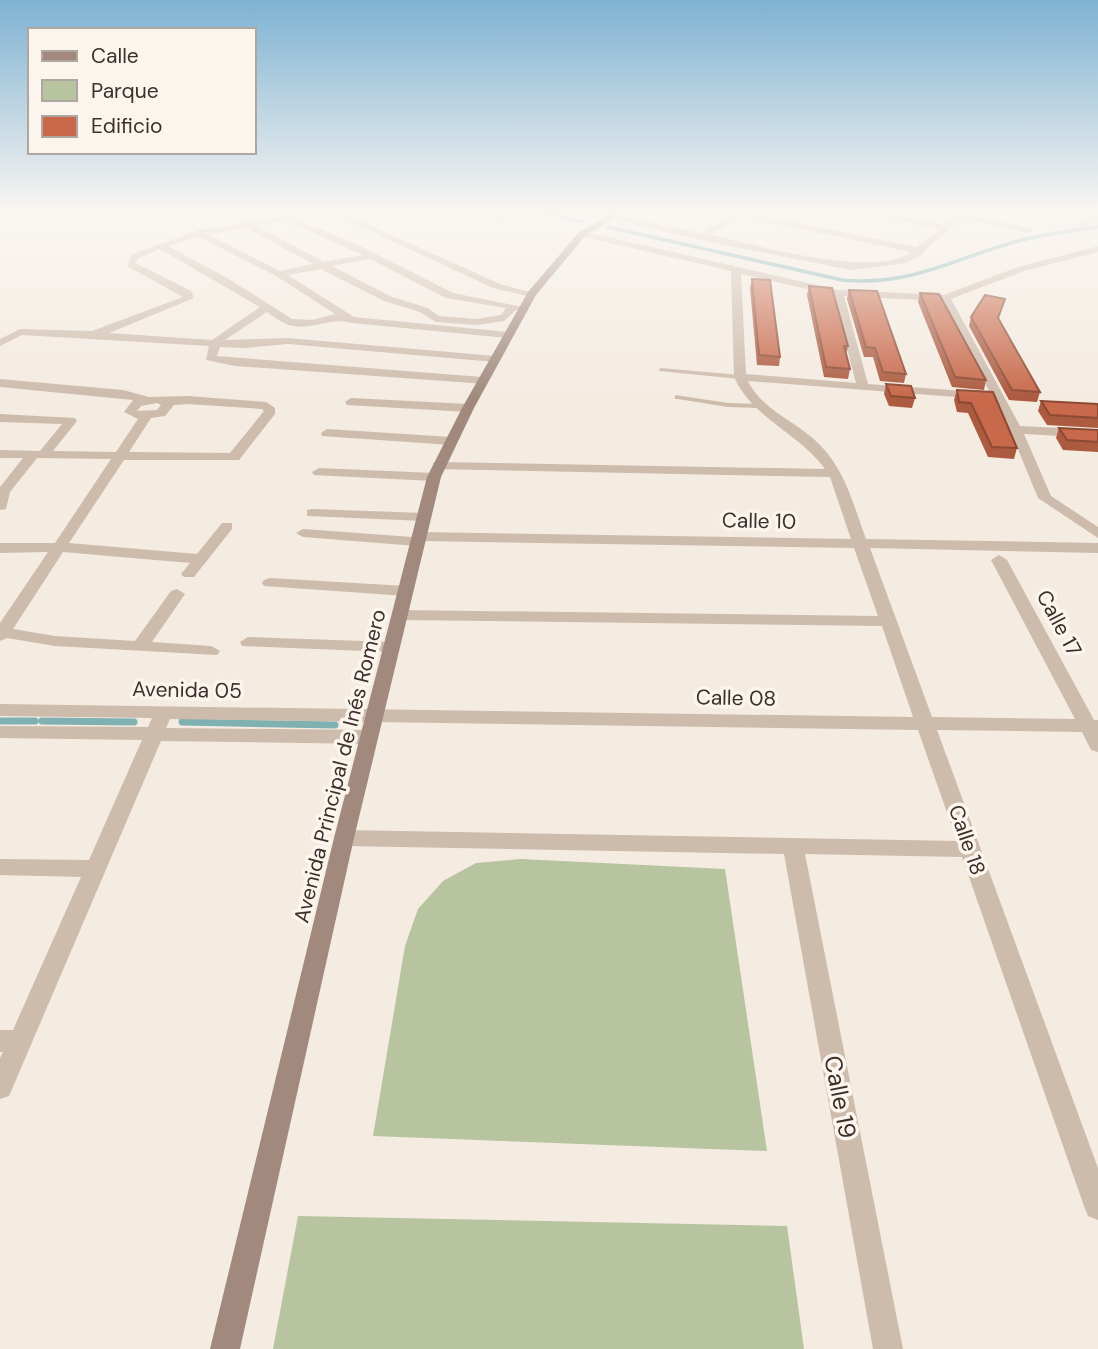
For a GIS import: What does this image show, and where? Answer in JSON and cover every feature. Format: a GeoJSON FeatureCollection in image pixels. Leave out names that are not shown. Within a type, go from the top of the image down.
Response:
{"type":"FeatureCollection","features":[{"type":"Feature","properties":{"kind":"street"},"geometry":{"type":"LineString","coordinates":[[94,334],[189,298],[187,293],[146,272]]}},
{"type":"Feature","properties":{"kind":"street"},"geometry":{"type":"LineString","coordinates":[[209,272],[266,308],[297,323],[341,316]]}},
{"type":"Feature","properties":{"kind":"street"},"geometry":{"type":"LineString","coordinates":[[275,272],[341,316],[368,324],[508,335]]}},
{"type":"Feature","properties":{"kind":"street"},"geometry":{"type":"LineString","coordinates":[[279,274],[290,272]]}},
{"type":"Feature","properties":{"kind":"street"},"geometry":{"type":"LineString","coordinates":[[338,272],[387,299],[421,309],[440,320],[463,323],[503,318],[523,303]]}},
{"type":"Feature","properties":{"kind":"street"},"geometry":{"type":"LineString","coordinates":[[402,272],[450,296],[523,303]]}},
{"type":"Feature","properties":{"kind":"street"},"geometry":{"type":"LineString","coordinates":[[466,272],[497,286],[523,303]]}},
{"type":"Feature","properties":{"kind":"street","name":"Avenida Principal de Inés Romero"},"geometry":{"type":"LineString","coordinates":[[225,1349],[344,838],[436,472],[523,303],[550,272]]}},
{"type":"Feature","properties":{"kind":"street"},"geometry":{"type":"LineString","coordinates":[[736,272],[740,377],[996,397]]}},
{"type":"Feature","properties":{"kind":"street"},"geometry":{"type":"LineString","coordinates":[[752,272],[838,293],[945,298],[1013,272]]}},
{"type":"Feature","properties":{"kind":"street"},"geometry":{"type":"LineString","coordinates":[[838,293],[863,387]]}},
{"type":"Feature","properties":{"kind":"street"},"geometry":{"type":"LineString","coordinates":[[945,298],[1016,430],[1045,498],[1098,534]]}},
{"type":"Feature","properties":{"kind":"street"},"geometry":{"type":"LineString","coordinates":[[266,308],[217,341],[209,356],[219,361],[482,382]]}},
{"type":"Feature","properties":{"kind":"street"},"geometry":{"type":"LineString","coordinates":[[0,343],[25,331],[217,341],[244,345],[288,341],[495,359]]}},
{"type":"Feature","properties":{"kind":"street","name":"Calle 18"},"geometry":{"type":"LineString","coordinates":[[740,377],[744,388],[761,406],[817,449],[835,473],[1098,1206]]}},
{"type":"Feature","properties":{"kind":"street"},"geometry":{"type":"LineString","coordinates":[[0,383],[56,404],[71,421],[3,492],[1,506]]}},
{"type":"Feature","properties":{"kind":"street"},"geometry":{"type":"LineString","coordinates":[[146,400],[130,410],[136,415],[146,416],[165,411],[169,406],[168,402]]}},
{"type":"Feature","properties":{"kind":"street"},"geometry":{"type":"LineString","coordinates":[[0,418],[56,404],[146,400],[266,406],[271,411],[234,457],[0,454]]}},
{"type":"Feature","properties":{"kind":"street"},"geometry":{"type":"LineString","coordinates":[[351,402],[468,408]]}},
{"type":"Feature","properties":{"kind":"street"},"geometry":{"type":"LineString","coordinates":[[146,416],[1,633],[55,641],[211,651]]}},
{"type":"Feature","properties":{"kind":"street"},"geometry":{"type":"LineString","coordinates":[[1016,430],[1098,434]]}},
{"type":"Feature","properties":{"kind":"street"},"geometry":{"type":"LineString","coordinates":[[327,433],[451,441]]}},
{"type":"Feature","properties":{"kind":"street"},"geometry":{"type":"LineString","coordinates":[[319,472],[835,473]]}},
{"type":"Feature","properties":{"kind":"street"},"geometry":{"type":"LineString","coordinates":[[312,513],[420,532]]}},
{"type":"Feature","properties":{"kind":"street"},"geometry":{"type":"LineString","coordinates":[[189,574],[227,526]]}},
{"type":"Feature","properties":{"kind":"street"},"geometry":{"type":"LineString","coordinates":[[303,533],[420,532]]}},
{"type":"Feature","properties":{"kind":"street","name":"Calle 10"},"geometry":{"type":"LineString","coordinates":[[420,532],[1098,548]]}},
{"type":"Feature","properties":{"kind":"street"},"geometry":{"type":"LineString","coordinates":[[0,548],[58,547],[202,559]]}},
{"type":"Feature","properties":{"kind":"street","name":"Calle 17"},"geometry":{"type":"LineString","coordinates":[[999,560],[1093,726],[1098,745]]}},
{"type":"Feature","properties":{"kind":"street"},"geometry":{"type":"LineString","coordinates":[[270,583],[406,592]]}},
{"type":"Feature","properties":{"kind":"street"},"geometry":{"type":"LineString","coordinates":[[140,646],[177,594]]}},
{"type":"Feature","properties":{"kind":"street"},"geometry":{"type":"LineString","coordinates":[[400,615],[889,621]]}},
{"type":"Feature","properties":{"kind":"street"},"geometry":{"type":"LineString","coordinates":[[248,642],[391,647]]}},
{"type":"Feature","properties":{"kind":"street","name":"Avenida 05"},"geometry":{"type":"LineString","coordinates":[[0,710],[374,716]]}},
{"type":"Feature","properties":{"kind":"street"},"geometry":{"type":"LineString","coordinates":[[0,1087],[10,1041],[96,869],[164,712]]}},
{"type":"Feature","properties":{"kind":"street","name":"Calle 08"},"geometry":{"type":"LineString","coordinates":[[374,716],[1093,726]]}},
{"type":"Feature","properties":{"kind":"street","name":"Avenida 05"},"geometry":{"type":"LineString","coordinates":[[0,732],[369,737]]}},
{"type":"Feature","properties":{"kind":"street"},"geometry":{"type":"LineString","coordinates":[[344,838],[970,849]]}},
{"type":"Feature","properties":{"kind":"street","name":"Calle 19"},"geometry":{"type":"LineString","coordinates":[[793,846],[888,1349]]}},
{"type":"Feature","properties":{"kind":"street"},"geometry":{"type":"LineString","coordinates":[[0,867],[96,869]]}},
{"type":"Feature","properties":{"kind":"lane"},"geometry":{"type":"LineString","coordinates":[[661,370],[740,377]]}},
{"type":"Feature","properties":{"kind":"lane"},"geometry":{"type":"LineString","coordinates":[[678,397],[728,405],[761,406]]}},
{"type":"Feature","properties":{"kind":"green space"},"geometry":{"type":"Polygon","coordinates":[[[521,859],[725,869],[767,1151],[373,1136],[405,946],[418,909],[443,881],[476,863],[521,859]]]}},
{"type":"Feature","properties":{"kind":"green space"},"geometry":{"type":"Polygon","coordinates":[[[298,1216],[787,1226],[804,1349],[273,1349],[298,1216]]]}},
{"type":"Feature","properties":{"kind":"building"},"geometry":{"type":"Polygon","coordinates":[[[752,279],[770,280],[780,357],[759,355],[752,279]]]}},
{"type":"Feature","properties":{"kind":"building"},"geometry":{"type":"Polygon","coordinates":[[[809,286],[832,288],[848,346],[844,346],[850,369],[826,367],[809,286]]]}},
{"type":"Feature","properties":{"kind":"building"},"geometry":{"type":"Polygon","coordinates":[[[849,290],[877,291],[906,374],[883,372],[875,348],[866,347],[849,290]]]}},
{"type":"Feature","properties":{"kind":"building"},"geometry":{"type":"Polygon","coordinates":[[[920,293],[939,294],[986,380],[955,377],[920,293]]]}},
{"type":"Feature","properties":{"kind":"building"},"geometry":{"type":"Polygon","coordinates":[[[985,295],[1005,299],[998,318],[1040,392],[1012,390],[971,317],[985,295]]]}},
{"type":"Feature","properties":{"kind":"building"},"geometry":{"type":"Polygon","coordinates":[[[886,384],[911,386],[915,398],[891,396],[886,384]]]}},
{"type":"Feature","properties":{"kind":"building"},"geometry":{"type":"Polygon","coordinates":[[[957,390],[993,392],[1017,448],[992,447],[971,403],[959,402],[957,390]]]}},
{"type":"Feature","properties":{"kind":"building"},"geometry":{"type":"Polygon","coordinates":[[[1041,401],[1098,404],[1098,418],[1050,415],[1041,401]]]}},
{"type":"Feature","properties":{"kind":"building"},"geometry":{"type":"Polygon","coordinates":[[[1059,428],[1098,430],[1098,442],[1067,440],[1059,428]]]}},
{"type":"Feature","properties":{"kind":"waterway"},"geometry":{"type":"LineString","coordinates":[[806,272],[842,280],[867,281],[924,272]]}},
{"type":"Feature","properties":{"kind":"waterway"},"geometry":{"type":"LineString","coordinates":[[0,721],[35,721]]}},
{"type":"Feature","properties":{"kind":"waterway"},"geometry":{"type":"LineString","coordinates":[[42,721],[134,722]]}},
{"type":"Feature","properties":{"kind":"waterway"},"geometry":{"type":"LineString","coordinates":[[182,722],[335,725]]}}]}
